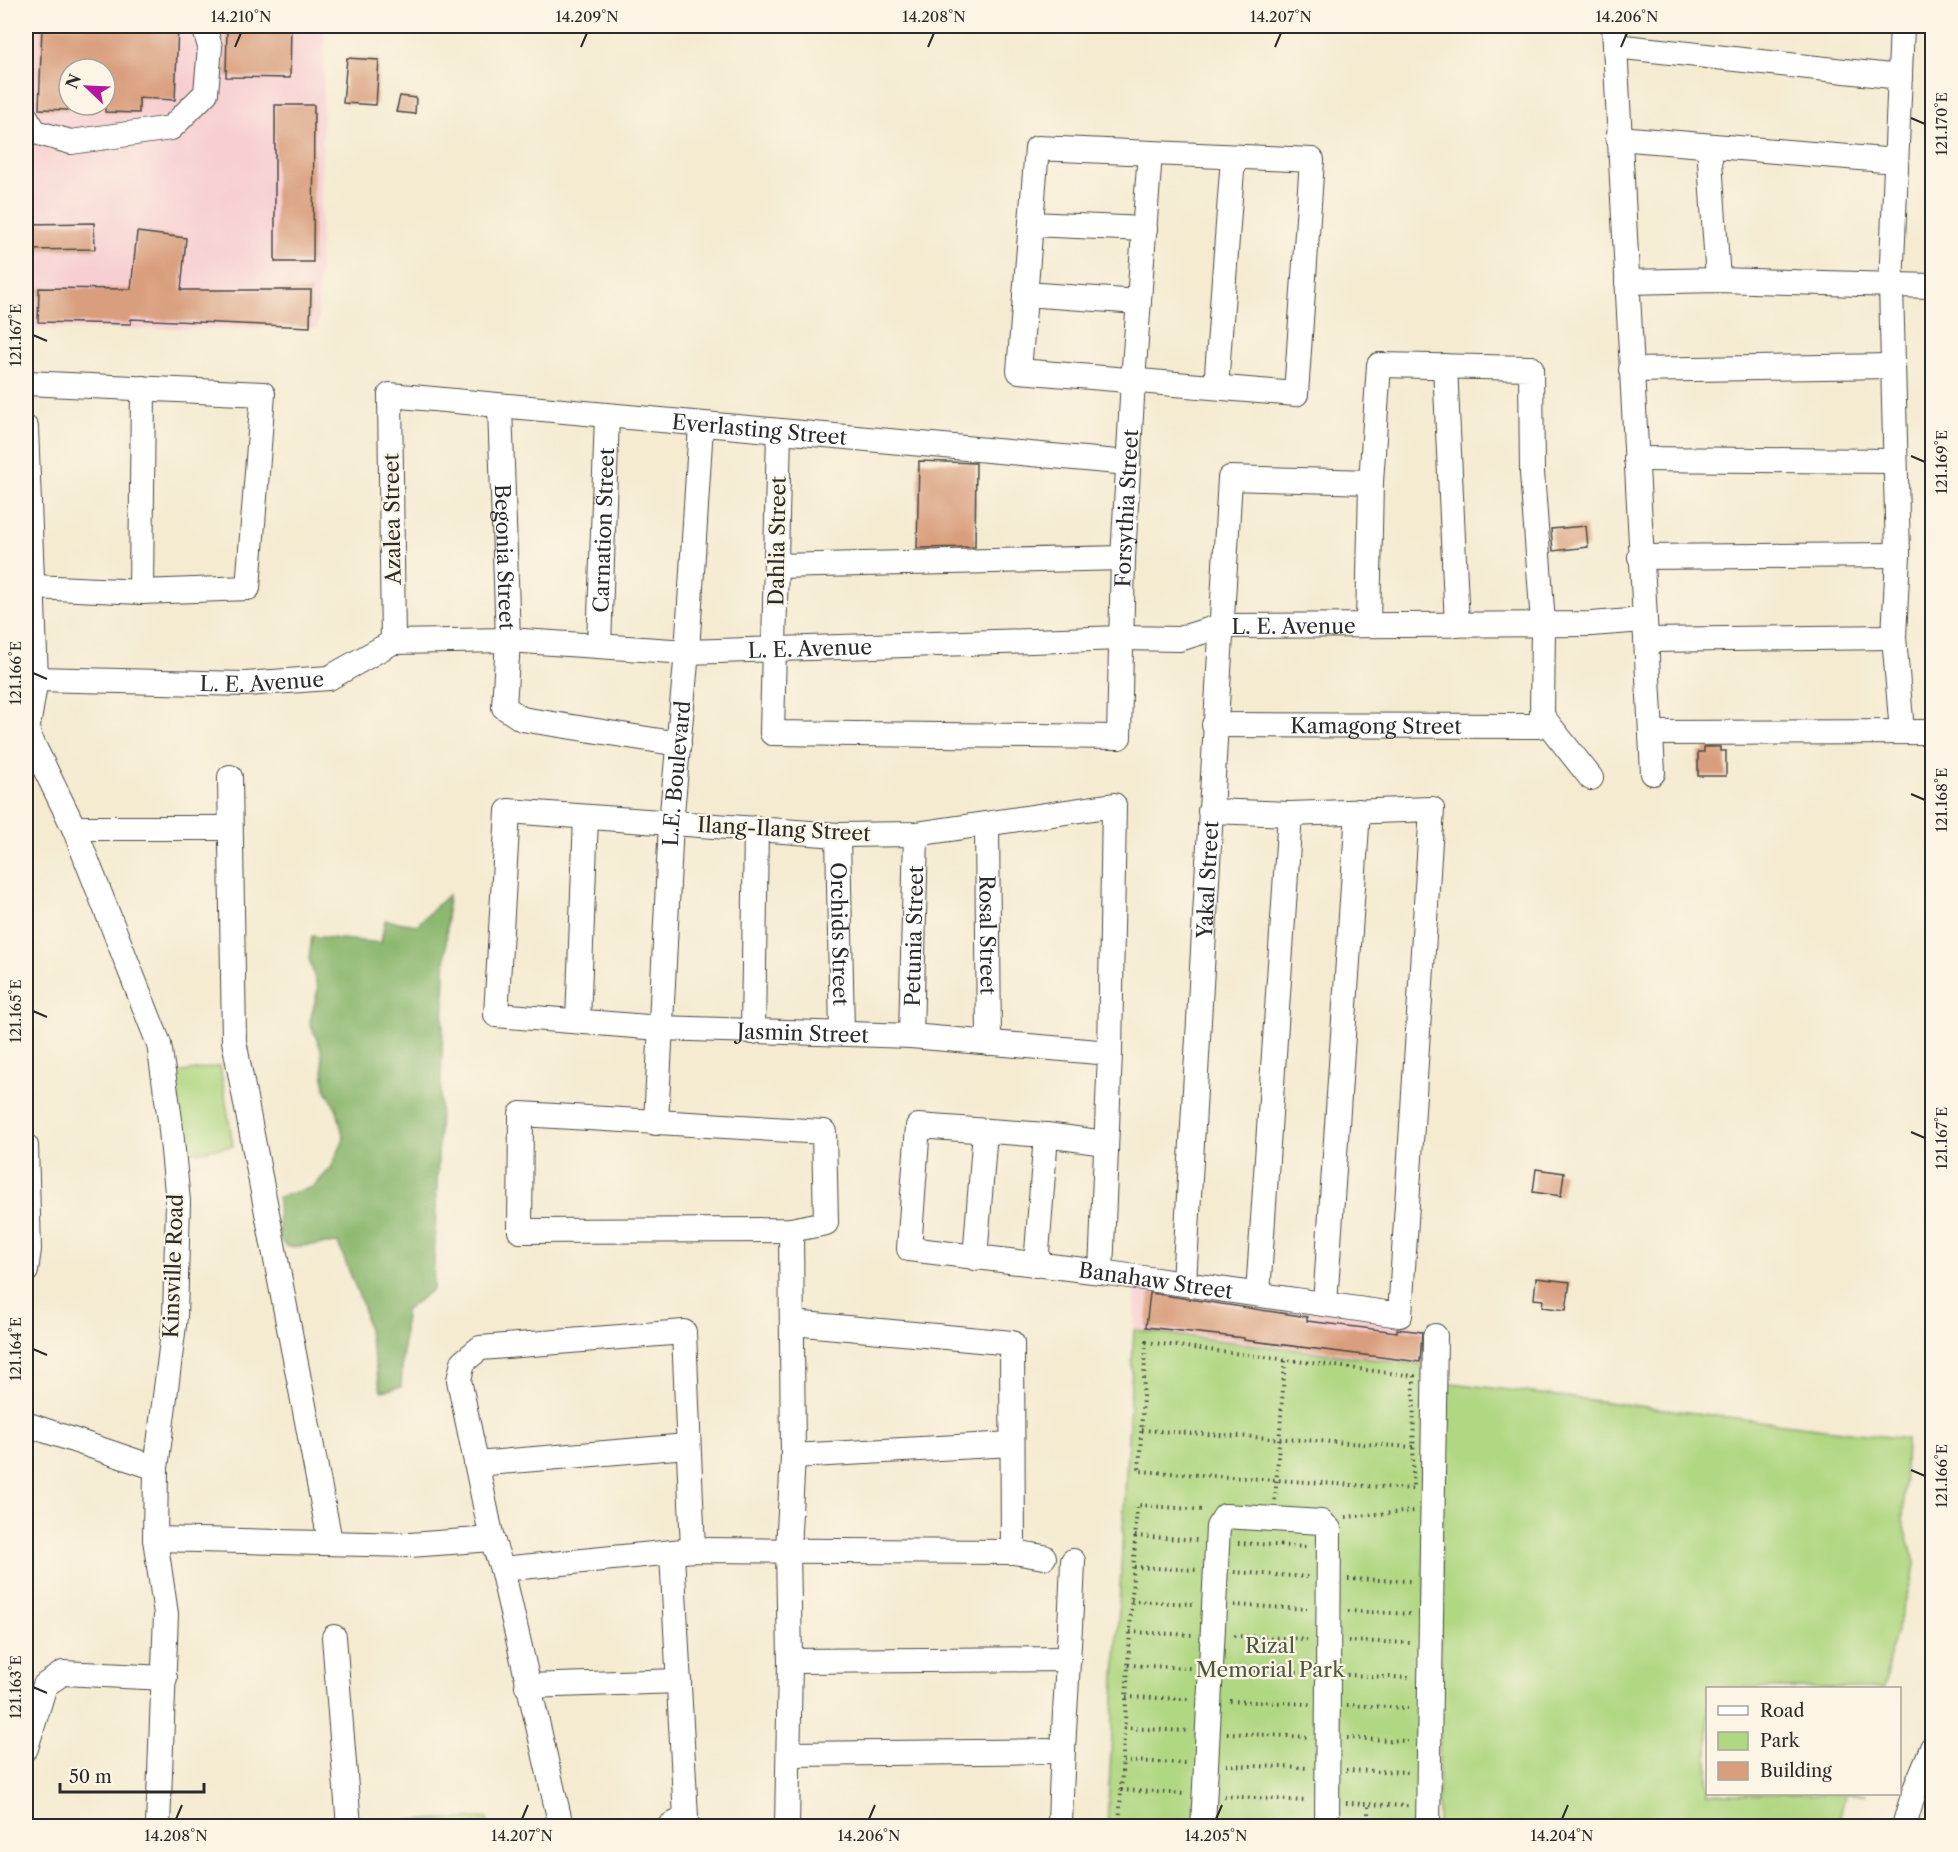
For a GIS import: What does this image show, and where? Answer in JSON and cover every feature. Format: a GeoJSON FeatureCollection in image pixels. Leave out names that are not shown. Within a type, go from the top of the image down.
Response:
{"type":"FeatureCollection","features":[{"type":"Feature","properties":{"kind":"street"},"geometry":{"type":"LineString","coordinates":[[26,117],[35,132],[71,142],[171,128],[206,93],[210,47],[204,26]]}},
{"type":"Feature","properties":{"kind":"street"},"geometry":{"type":"LineString","coordinates":[[1902,26],[1891,286],[1898,555],[1894,637],[1902,732]]}},
{"type":"Feature","properties":{"kind":"street"},"geometry":{"type":"LineString","coordinates":[[1653,773],[1618,138],[1615,36],[1900,77]]}},
{"type":"Feature","properties":{"kind":"street"},"geometry":{"type":"LineString","coordinates":[[1618,138],[1896,161]]}},
{"type":"Feature","properties":{"kind":"street"},"geometry":{"type":"LineString","coordinates":[[1709,146],[1718,280]]}},
{"type":"Feature","properties":{"kind":"street"},"geometry":{"type":"LineString","coordinates":[[1037,148],[1150,153],[1311,160],[1296,394],[1019,371],[1037,148]]}},
{"type":"Feature","properties":{"kind":"street","name":"Forsythia Street"},"geometry":{"type":"LineString","coordinates":[[775,650],[772,733],[1119,737],[1123,558],[1132,380],[1150,153]]}},
{"type":"Feature","properties":{"kind":"street"},"geometry":{"type":"LineString","coordinates":[[1216,387],[1233,157]]}},
{"type":"Feature","properties":{"kind":"street"},"geometry":{"type":"LineString","coordinates":[[1031,224],[1145,229]]}},
{"type":"Feature","properties":{"kind":"street"},"geometry":{"type":"LineString","coordinates":[[1627,282],[1718,280],[1932,286]]}},
{"type":"Feature","properties":{"kind":"street"},"geometry":{"type":"LineString","coordinates":[[1025,294],[1139,302]]}},
{"type":"Feature","properties":{"kind":"street"},"geometry":{"type":"LineString","coordinates":[[1368,624],[1371,482],[1379,365],[1531,368],[1532,474],[1543,623],[1540,721],[1591,778]]}},
{"type":"Feature","properties":{"kind":"street"},"geometry":{"type":"LineString","coordinates":[[1445,366],[1457,625]]}},
{"type":"Feature","properties":{"kind":"street"},"geometry":{"type":"LineString","coordinates":[[1631,370],[1893,366]]}},
{"type":"Feature","properties":{"kind":"street"},"geometry":{"type":"LineString","coordinates":[[26,383],[263,394],[248,588],[141,592],[34,587]]}},
{"type":"Feature","properties":{"kind":"street"},"geometry":{"type":"LineString","coordinates":[[141,592],[143,388]]}},
{"type":"Feature","properties":{"kind":"street","name":"Everlasting Street"},"geometry":{"type":"LineString","coordinates":[[390,395],[500,407],[1128,463]]}},
{"type":"Feature","properties":{"kind":"street","name":"Azalea Street"},"geometry":{"type":"LineString","coordinates":[[390,395],[393,642]]}},
{"type":"Feature","properties":{"kind":"street","name":"Begonia Street"},"geometry":{"type":"LineString","coordinates":[[500,407],[508,640],[504,707],[522,718],[680,744]]}},
{"type":"Feature","properties":{"kind":"street","name":"Carnation Street"},"geometry":{"type":"LineString","coordinates":[[599,646],[607,416]]}},
{"type":"Feature","properties":{"kind":"street","name":"L.E. Boulevard"},"geometry":{"type":"LineString","coordinates":[[656,1123],[671,823],[680,744],[702,425]]}},
{"type":"Feature","properties":{"kind":"street"},"geometry":{"type":"LineString","coordinates":[[26,428],[36,679],[26,732]]}},
{"type":"Feature","properties":{"kind":"street","name":"Dahlia Street"},"geometry":{"type":"LineString","coordinates":[[775,650],[779,431]]}},
{"type":"Feature","properties":{"kind":"street"},"geometry":{"type":"LineString","coordinates":[[1636,459],[1895,461]]}},
{"type":"Feature","properties":{"kind":"street","name":"Yakal Street"},"geometry":{"type":"LineString","coordinates":[[1184,1283],[1214,725],[1230,478],[1371,482]]}},
{"type":"Feature","properties":{"kind":"street"},"geometry":{"type":"LineString","coordinates":[[1640,557],[1898,555]]}},
{"type":"Feature","properties":{"kind":"street"},"geometry":{"type":"LineString","coordinates":[[776,566],[1123,558]]}},
{"type":"Feature","properties":{"kind":"street","name":"L. E. Avenue"},"geometry":{"type":"LineString","coordinates":[[36,679],[245,684],[329,678],[393,642],[508,640],[687,652],[1122,638],[1179,639],[1221,626],[1543,623],[1592,624],[1646,630],[1894,637]]}},
{"type":"Feature","properties":{"kind":"street","name":"Kamagong Street"},"geometry":{"type":"LineString","coordinates":[[1214,725],[1540,721]]}},
{"type":"Feature","properties":{"kind":"street","name":"Kinsville Road"},"geometry":{"type":"LineString","coordinates":[[26,732],[74,828],[159,1044],[170,1120],[178,1202],[174,1317],[156,1468],[155,1539],[166,1614],[158,1827]]}},
{"type":"Feature","properties":{"kind":"street"},"geometry":{"type":"LineString","coordinates":[[1651,733],[1932,732]]}},
{"type":"Feature","properties":{"kind":"street"},"geometry":{"type":"LineString","coordinates":[[230,777],[234,1041],[330,1541]]}},
{"type":"Feature","properties":{"kind":"street","name":"Ilang-Ilang Street"},"geometry":{"type":"LineString","coordinates":[[496,1015],[508,811],[838,835],[916,834],[1114,805],[1110,1053]]}},
{"type":"Feature","properties":{"kind":"street","name":"Banahaw Street"},"geometry":{"type":"LineString","coordinates":[[985,1131],[918,1126],[909,1249],[1101,1272],[1400,1314],[1432,809],[1358,811]]}},
{"type":"Feature","properties":{"kind":"street"},"geometry":{"type":"LineString","coordinates":[[1210,811],[1290,814],[1358,811],[1325,1304]]}},
{"type":"Feature","properties":{"kind":"street"},"geometry":{"type":"LineString","coordinates":[[1258,1294],[1290,814]]}},
{"type":"Feature","properties":{"kind":"street"},"geometry":{"type":"LineString","coordinates":[[578,1022],[586,817]]}},
{"type":"Feature","properties":{"kind":"street","name":"Rosal Street"},"geometry":{"type":"LineString","coordinates":[[987,825],[989,1043]]}},
{"type":"Feature","properties":{"kind":"street"},"geometry":{"type":"LineString","coordinates":[[74,828],[231,828]]}},
{"type":"Feature","properties":{"kind":"street"},"geometry":{"type":"LineString","coordinates":[[753,1032],[756,828]]}},
{"type":"Feature","properties":{"kind":"street","name":"Petunia Street"},"geometry":{"type":"LineString","coordinates":[[911,1036],[916,834]]}},
{"type":"Feature","properties":{"kind":"street","name":"Orchids Street"},"geometry":{"type":"LineString","coordinates":[[838,835],[842,1033]]}},
{"type":"Feature","properties":{"kind":"street","name":"Jasmin Street"},"geometry":{"type":"LineString","coordinates":[[496,1015],[660,1028],[911,1036],[1110,1053]]}},
{"type":"Feature","properties":{"kind":"street"},"geometry":{"type":"LineString","coordinates":[[1101,1272],[1110,1053]]}},
{"type":"Feature","properties":{"kind":"street"},"geometry":{"type":"LineString","coordinates":[[522,1114],[824,1132],[826,1223],[791,1230],[520,1231],[522,1114]]}},
{"type":"Feature","properties":{"kind":"street"},"geometry":{"type":"LineString","coordinates":[[975,1257],[985,1131],[1105,1143]]}},
{"type":"Feature","properties":{"kind":"street"},"geometry":{"type":"LineString","coordinates":[[1036,1265],[1046,1136]]}},
{"type":"Feature","properties":{"kind":"street"},"geometry":{"type":"LineString","coordinates":[[26,1146],[27,1256]]}},
{"type":"Feature","properties":{"kind":"street"},"geometry":{"type":"LineString","coordinates":[[787,1827],[790,1661],[788,1549],[793,1456],[791,1230]]}},
{"type":"Feature","properties":{"kind":"street"},"geometry":{"type":"LineString","coordinates":[[793,1323],[1012,1343],[1013,1552]]}},
{"type":"Feature","properties":{"kind":"street"},"geometry":{"type":"LineString","coordinates":[[561,1827],[476,1464],[459,1380],[463,1362],[480,1348],[684,1332],[687,1446],[679,1681],[686,1818],[670,1827]]}},
{"type":"Feature","properties":{"kind":"street"},"geometry":{"type":"LineString","coordinates":[[1428,1827],[1435,1336]]}},
{"type":"Feature","properties":{"kind":"street"},"geometry":{"type":"LineString","coordinates":[[26,1424],[156,1468]]}},
{"type":"Feature","properties":{"kind":"street"},"geometry":{"type":"LineString","coordinates":[[793,1456],[1012,1444]]}},
{"type":"Feature","properties":{"kind":"street"},"geometry":{"type":"LineString","coordinates":[[476,1464],[687,1446]]}},
{"type":"Feature","properties":{"kind":"street"},"geometry":{"type":"LineString","coordinates":[[1203,1827],[1218,1527],[1225,1516],[1274,1517],[1321,1522],[1329,1529],[1327,1827]]}},
{"type":"Feature","properties":{"kind":"street"},"geometry":{"type":"LineString","coordinates":[[155,1539],[330,1541],[410,1545],[492,1539]]}},
{"type":"Feature","properties":{"kind":"street"},"geometry":{"type":"LineString","coordinates":[[502,1569],[682,1552],[788,1549],[1013,1552],[1044,1557]]}},
{"type":"Feature","properties":{"kind":"street"},"geometry":{"type":"LineString","coordinates":[[1060,1827],[1061,1751],[1069,1659],[1073,1561]]}},
{"type":"Feature","properties":{"kind":"street"},"geometry":{"type":"LineString","coordinates":[[334,1637],[349,1827]]}},
{"type":"Feature","properties":{"kind":"street"},"geometry":{"type":"LineString","coordinates":[[790,1661],[1069,1659]]}},
{"type":"Feature","properties":{"kind":"street"},"geometry":{"type":"LineString","coordinates":[[26,1748],[45,1685],[63,1673],[165,1678]]}},
{"type":"Feature","properties":{"kind":"street"},"geometry":{"type":"LineString","coordinates":[[527,1686],[679,1681]]}},
{"type":"Feature","properties":{"kind":"street"},"geometry":{"type":"LineString","coordinates":[[1904,1827],[1915,1789],[1932,1748]]}},
{"type":"Feature","properties":{"kind":"street"},"geometry":{"type":"LineString","coordinates":[[789,1754],[1061,1751]]}},
{"type":"Feature","properties":{"kind":"path"},"geometry":{"type":"LineString","coordinates":[[1413,1489],[1276,1482],[1139,1471],[1146,1342],[1414,1376]]}},
{"type":"Feature","properties":{"kind":"path"},"geometry":{"type":"LineString","coordinates":[[1274,1517],[1285,1360]]}},
{"type":"Feature","properties":{"kind":"path"},"geometry":{"type":"LineString","coordinates":[[1142,1430],[1414,1447]]}},
{"type":"Feature","properties":{"kind":"path"},"geometry":{"type":"LineString","coordinates":[[1119,1827],[1137,1505],[1209,1510],[1225,1516]]}},
{"type":"Feature","properties":{"kind":"path"},"geometry":{"type":"LineString","coordinates":[[1329,1529],[1337,1518],[1414,1511],[1414,1523]]}},
{"type":"Feature","properties":{"kind":"path"},"geometry":{"type":"LineString","coordinates":[[1134,1567],[1413,1581]]}},
{"type":"Feature","properties":{"kind":"path"},"geometry":{"type":"LineString","coordinates":[[1413,1570],[1413,1592]]}},
{"type":"Feature","properties":{"kind":"path"},"geometry":{"type":"LineString","coordinates":[[1131,1601],[1413,1614]]}},
{"type":"Feature","properties":{"kind":"path"},"geometry":{"type":"LineString","coordinates":[[1413,1603],[1413,1624]]}},
{"type":"Feature","properties":{"kind":"path"},"geometry":{"type":"LineString","coordinates":[[1130,1632],[1413,1643]]}},
{"type":"Feature","properties":{"kind":"path"},"geometry":{"type":"LineString","coordinates":[[1413,1633],[1413,1654]]}},
{"type":"Feature","properties":{"kind":"path"},"geometry":{"type":"LineString","coordinates":[[1128,1665],[1412,1678]]}},
{"type":"Feature","properties":{"kind":"path"},"geometry":{"type":"LineString","coordinates":[[1412,1688],[1413,1666]]}},
{"type":"Feature","properties":{"kind":"path"},"geometry":{"type":"LineString","coordinates":[[1126,1697],[1412,1708]]}},
{"type":"Feature","properties":{"kind":"path"},"geometry":{"type":"LineString","coordinates":[[1124,1728],[1412,1741]]}},
{"type":"Feature","properties":{"kind":"path"},"geometry":{"type":"LineString","coordinates":[[1123,1761],[1412,1772],[1412,1762]]}},
{"type":"Feature","properties":{"kind":"path"},"geometry":{"type":"LineString","coordinates":[[1121,1790],[1411,1806],[1411,1795]]}},
{"type":"Feature","properties":{"kind":"path"},"geometry":{"type":"LineString","coordinates":[[1368,1804],[1368,1827]]}},
{"type":"Feature","properties":{"kind":"shaded area"},"geometry":{"type":"Polygon","coordinates":[[[26,26],[325,26],[318,328],[26,329],[26,26]]]}},
{"type":"Feature","properties":{"kind":"shaded area"},"geometry":{"type":"Polygon","coordinates":[[[1135,1282],[1431,1328],[1428,1366],[1134,1330],[1135,1282]]]}},
{"type":"Feature","properties":{"kind":"green space"},"geometry":{"type":"Polygon","coordinates":[[[448,895],[433,1289],[405,1311],[401,1387],[381,1391],[362,1303],[338,1243],[287,1247],[279,1238],[278,1197],[313,1187],[331,1168],[344,1139],[337,1110],[325,1088],[321,1049],[310,1022],[318,989],[309,959],[312,936],[381,943],[385,920],[417,925],[448,895]]]}},
{"type":"Feature","properties":{"kind":"green space"},"geometry":{"type":"Polygon","coordinates":[[[220,1066],[233,1146],[184,1154],[171,1074],[220,1066]]]}},
{"type":"Feature","properties":{"kind":"green space","name":"Rizal Memorial Park"},"geometry":{"type":"Polygon","coordinates":[[[1134,1330],[1428,1366],[1422,1826],[1107,1826],[1134,1330]]]}},
{"type":"Feature","properties":{"kind":"green space"},"geometry":{"type":"Polygon","coordinates":[[[1443,1382],[1906,1439],[1903,1521],[1916,1566],[1892,1644],[1884,1687],[1706,1687],[1706,1795],[1845,1795],[1838,1826],[1438,1826],[1443,1382]]]}},
{"type":"Feature","properties":{"kind":"green space"},"geometry":{"type":"Polygon","coordinates":[[[486,1818],[489,1826],[352,1826],[351,1822],[486,1818]]]}},
{"type":"Feature","properties":{"kind":"building"},"geometry":{"type":"Polygon","coordinates":[[[42,26],[178,26],[175,100],[139,98],[139,113],[117,112],[117,57],[57,57],[57,110],[39,109],[42,26]]]}},
{"type":"Feature","properties":{"kind":"building"},"geometry":{"type":"Polygon","coordinates":[[[227,26],[291,26],[290,78],[226,77],[227,26]]]}},
{"type":"Feature","properties":{"kind":"building"},"geometry":{"type":"Polygon","coordinates":[[[347,58],[379,60],[376,105],[343,103],[347,58]]]}},
{"type":"Feature","properties":{"kind":"building"},"geometry":{"type":"Polygon","coordinates":[[[400,96],[416,98],[415,114],[396,112],[400,96]]]}},
{"type":"Feature","properties":{"kind":"building"},"geometry":{"type":"Polygon","coordinates":[[[275,105],[314,105],[313,262],[275,262],[275,105]]]}},
{"type":"Feature","properties":{"kind":"building"},"geometry":{"type":"Polygon","coordinates":[[[94,223],[95,249],[26,250],[26,224],[94,223]]]}},
{"type":"Feature","properties":{"kind":"building"},"geometry":{"type":"Polygon","coordinates":[[[137,232],[186,238],[181,290],[311,290],[310,327],[131,319],[131,324],[38,322],[39,288],[131,289],[137,232]]]}},
{"type":"Feature","properties":{"kind":"building"},"geometry":{"type":"Polygon","coordinates":[[[919,461],[976,463],[975,547],[917,548],[919,461]]]}},
{"type":"Feature","properties":{"kind":"building"},"geometry":{"type":"Polygon","coordinates":[[[1586,526],[1588,547],[1553,551],[1551,529],[1586,526]]]}},
{"type":"Feature","properties":{"kind":"building"},"geometry":{"type":"Polygon","coordinates":[[[1704,747],[1720,747],[1720,751],[1726,751],[1726,776],[1698,776],[1698,752],[1704,752],[1704,747]]]}},
{"type":"Feature","properties":{"kind":"building"},"geometry":{"type":"Polygon","coordinates":[[[1536,1169],[1564,1173],[1561,1196],[1533,1192],[1536,1169]]]}},
{"type":"Feature","properties":{"kind":"building"},"geometry":{"type":"Polygon","coordinates":[[[1536,1278],[1570,1282],[1566,1310],[1542,1307],[1543,1300],[1534,1299],[1536,1278]]]}},
{"type":"Feature","properties":{"kind":"building"},"geometry":{"type":"Polygon","coordinates":[[[1150,1293],[1307,1317],[1307,1321],[1397,1332],[1397,1329],[1422,1332],[1420,1362],[1146,1327],[1150,1293]]]}}]}
